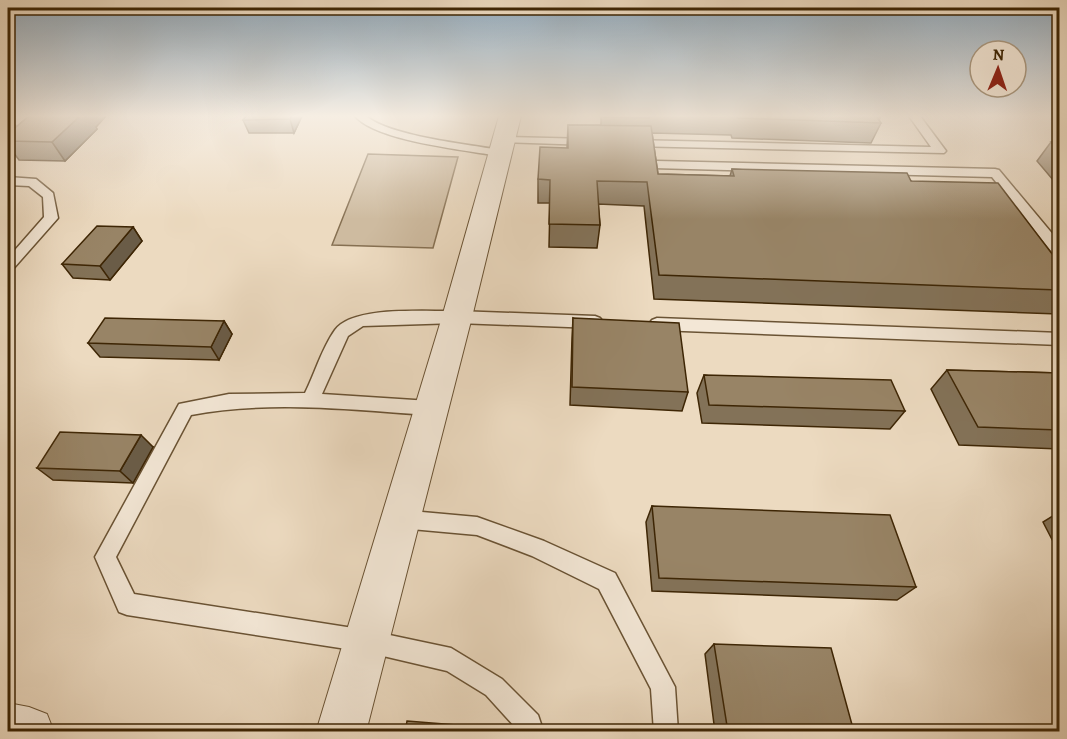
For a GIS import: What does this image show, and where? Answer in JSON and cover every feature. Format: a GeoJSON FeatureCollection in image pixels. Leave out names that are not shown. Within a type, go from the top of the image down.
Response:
{"type":"FeatureCollection","features":[{"type":"Feature","properties":{"kind":"street"},"geometry":{"type":"LineString","coordinates":[[341,732],[430,408],[458,317],[500,150]]}},
{"type":"Feature","properties":{"kind":"street"},"geometry":{"type":"LineString","coordinates":[[8,728],[29,732]]}},
{"type":"Feature","properties":{"kind":"lane"},"geometry":{"type":"LineString","coordinates":[[920,150],[940,150]]}},
{"type":"Feature","properties":{"kind":"lane"},"geometry":{"type":"LineString","coordinates":[[657,165],[995,174],[1059,253]]}},
{"type":"Feature","properties":{"kind":"lane"},"geometry":{"type":"LineString","coordinates":[[8,181],[32,182],[49,196],[51,218],[8,266]]}},
{"type":"Feature","properties":{"kind":"lane"},"geometry":{"type":"LineString","coordinates":[[310,401],[342,332],[360,321],[387,318],[458,317],[611,323]]}},
{"type":"Feature","properties":{"kind":"lane"},"geometry":{"type":"LineString","coordinates":[[646,324],[1059,339]]}},
{"type":"Feature","properties":{"kind":"lane"},"geometry":{"type":"LineString","coordinates":[[430,408],[310,401],[229,401],[185,409],[105,557],[127,604],[366,641],[451,660],[494,687],[529,724],[528,732]]}},
{"type":"Feature","properties":{"kind":"lane"},"geometry":{"type":"LineString","coordinates":[[400,519],[477,526],[537,548],[607,581],[663,687],[666,732]]}},
{"type":"Feature","properties":{"kind":"shaded area"},"geometry":{"type":"Polygon","coordinates":[[[368,154],[458,157],[433,248],[332,245],[368,154]]]}},
{"type":"Feature","properties":{"kind":"building"},"geometry":{"type":"Polygon","coordinates":[[[540,150],[655,150],[658,174],[734,176],[732,169],[907,173],[911,181],[998,183],[1059,263],[1059,290],[659,275],[647,182],[597,181],[600,225],[549,224],[550,180],[538,179],[540,150]]]}},
{"type":"Feature","properties":{"kind":"building"},"geometry":{"type":"Polygon","coordinates":[[[97,226],[133,227],[100,266],[62,264],[97,226]]]}},
{"type":"Feature","properties":{"kind":"building"},"geometry":{"type":"Polygon","coordinates":[[[105,318],[224,321],[211,347],[88,343],[105,318]]]}},
{"type":"Feature","properties":{"kind":"building"},"geometry":{"type":"Polygon","coordinates":[[[573,318],[679,323],[688,392],[572,387],[573,318]]]}},
{"type":"Feature","properties":{"kind":"building"},"geometry":{"type":"Polygon","coordinates":[[[947,370],[1059,373],[1059,430],[978,427],[947,370]]]}},
{"type":"Feature","properties":{"kind":"building"},"geometry":{"type":"Polygon","coordinates":[[[704,375],[891,380],[905,411],[709,405],[704,375]]]}},
{"type":"Feature","properties":{"kind":"building"},"geometry":{"type":"Polygon","coordinates":[[[60,432],[141,435],[120,471],[37,468],[60,432]]]}},
{"type":"Feature","properties":{"kind":"building"},"geometry":{"type":"Polygon","coordinates":[[[652,506],[890,515],[916,587],[659,578],[652,506]]]}},
{"type":"Feature","properties":{"kind":"building"},"geometry":{"type":"Polygon","coordinates":[[[714,644],[831,648],[854,732],[728,732],[714,644]]]}},
{"type":"Feature","properties":{"kind":"building"},"geometry":{"type":"Polygon","coordinates":[[[407,721],[506,729],[506,732],[405,732],[407,721]]]}}]}
